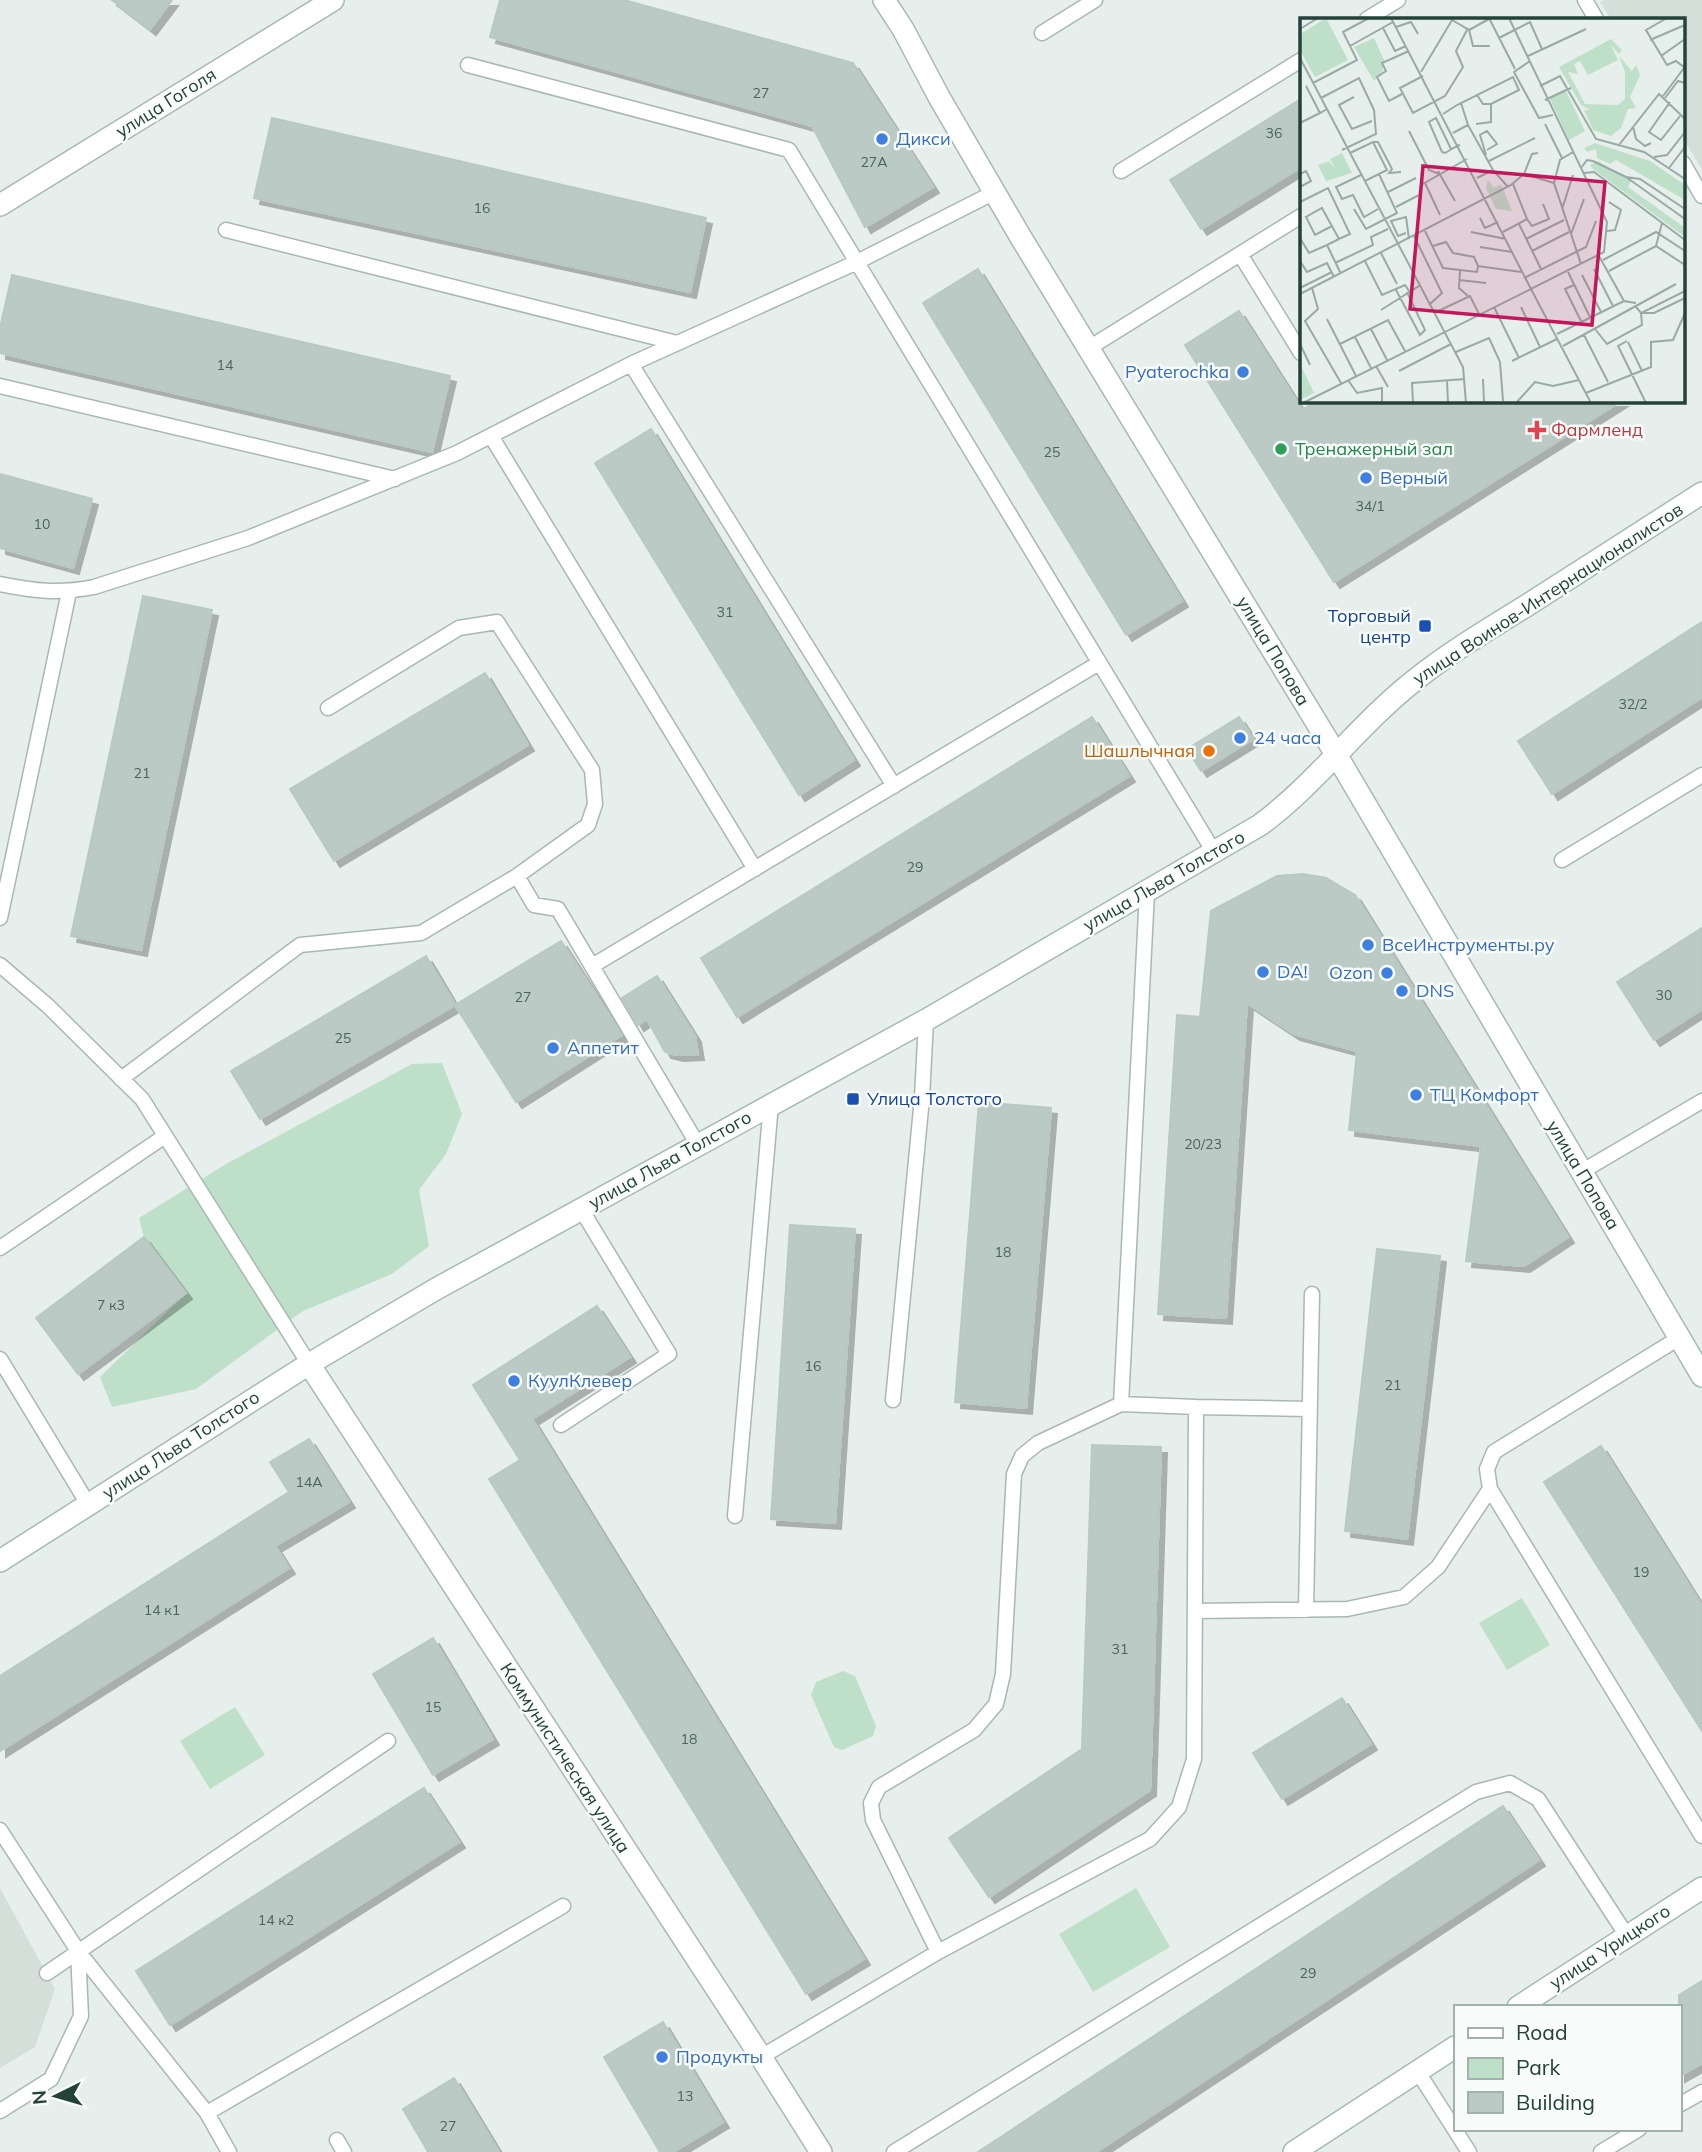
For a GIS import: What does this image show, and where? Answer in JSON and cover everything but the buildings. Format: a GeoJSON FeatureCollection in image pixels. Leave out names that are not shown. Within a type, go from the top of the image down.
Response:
{"type":"FeatureCollection","features":[{"type":"Feature","properties":{"kind":"street","name":"улица Гоголя"},"geometry":{"type":"LineString","coordinates":[[0,205],[333,0]]}},
{"type":"Feature","properties":{"kind":"street","name":"улица Попова"},"geometry":{"type":"LineString","coordinates":[[884,0],[995,192],[1337,756],[1702,1376]]}},
{"type":"Feature","properties":{"kind":"street","name":"улица Воинов-Интернационалистов"},"geometry":{"type":"LineString","coordinates":[[1337,756],[1379,709],[1418,678],[1702,493]]}},
{"type":"Feature","properties":{"kind":"street","name":"улица Льва Толстого"},"geometry":{"type":"LineString","coordinates":[[0,1561],[309,1364],[436,1289],[926,1020],[1214,852],[1280,811],[1337,756]]}},
{"type":"Feature","properties":{"kind":"street","name":"Коммунистическая улица"},"geometry":{"type":"LineString","coordinates":[[309,1364],[821,2152]]}},
{"type":"Feature","properties":{"kind":"street","name":"улица Урицкого"},"geometry":{"type":"LineString","coordinates":[[1521,2005],[1702,1888]]}},
{"type":"Feature","properties":{"kind":"street"},"geometry":{"type":"LineString","coordinates":[[1294,2152],[1454,2049]]}},
{"type":"Feature","properties":{"kind":"lane"},"geometry":{"type":"LineString","coordinates":[[1042,33],[1095,0]]}},
{"type":"Feature","properties":{"kind":"lane"},"geometry":{"type":"LineString","coordinates":[[1369,18],[1398,0]]}},
{"type":"Feature","properties":{"kind":"lane"},"geometry":{"type":"LineString","coordinates":[[1585,0],[1596,18]]}},
{"type":"Feature","properties":{"kind":"lane"},"geometry":{"type":"LineString","coordinates":[[1121,171],[1300,61]]}},
{"type":"Feature","properties":{"kind":"lane"},"geometry":{"type":"LineString","coordinates":[[468,65],[789,150],[1214,852]]}},
{"type":"Feature","properties":{"kind":"lane"},"geometry":{"type":"LineString","coordinates":[[1684,165],[1702,196]]}},
{"type":"Feature","properties":{"kind":"lane"},"geometry":{"type":"LineString","coordinates":[[0,584],[43,592],[69,592],[94,587],[248,538],[457,453],[631,364],[855,263],[995,192]]}},
{"type":"Feature","properties":{"kind":"lane"},"geometry":{"type":"LineString","coordinates":[[1089,348],[1300,217]]}},
{"type":"Feature","properties":{"kind":"lane"},"geometry":{"type":"LineString","coordinates":[[226,230],[677,343]]}},
{"type":"Feature","properties":{"kind":"lane"},"geometry":{"type":"LineString","coordinates":[[1240,254],[1300,351]]}},
{"type":"Feature","properties":{"kind":"lane"},"geometry":{"type":"LineString","coordinates":[[631,364],[894,786]]}},
{"type":"Feature","properties":{"kind":"lane"},"geometry":{"type":"LineString","coordinates":[[0,386],[394,479]]}},
{"type":"Feature","properties":{"kind":"lane"},"geometry":{"type":"LineString","coordinates":[[491,436],[755,869]]}},
{"type":"Feature","properties":{"kind":"lane"},"geometry":{"type":"LineString","coordinates":[[0,918],[69,592]]}},
{"type":"Feature","properties":{"kind":"lane"},"geometry":{"type":"LineString","coordinates":[[121,1079],[300,945],[421,933],[517,876],[588,825],[595,804],[592,770],[497,622],[459,628],[328,708]]}},
{"type":"Feature","properties":{"kind":"lane"},"geometry":{"type":"LineString","coordinates":[[592,966],[1099,663]]}},
{"type":"Feature","properties":{"kind":"lane"},"geometry":{"type":"LineString","coordinates":[[1562,859],[1702,775]]}},
{"type":"Feature","properties":{"kind":"lane"},"geometry":{"type":"LineString","coordinates":[[517,876],[534,905],[558,909],[698,1145]]}},
{"type":"Feature","properties":{"kind":"lane"},"geometry":{"type":"LineString","coordinates":[[1121,1404],[1147,892]]}},
{"type":"Feature","properties":{"kind":"lane"},"geometry":{"type":"LineString","coordinates":[[0,965],[48,1006],[142,1100],[309,1364]]}},
{"type":"Feature","properties":{"kind":"lane"},"geometry":{"type":"LineString","coordinates":[[893,1400],[922,1098],[926,1020]]}},
{"type":"Feature","properties":{"kind":"lane"},"geometry":{"type":"LineString","coordinates":[[1581,1172],[1702,1101]]}},
{"type":"Feature","properties":{"kind":"lane"},"geometry":{"type":"LineString","coordinates":[[735,1516],[771,1104]]}},
{"type":"Feature","properties":{"kind":"lane"},"geometry":{"type":"LineString","coordinates":[[0,1248],[165,1136]]}},
{"type":"Feature","properties":{"kind":"lane"},"geometry":{"type":"LineString","coordinates":[[561,1425],[669,1354],[581,1209]]}},
{"type":"Feature","properties":{"kind":"lane"},"geometry":{"type":"LineString","coordinates":[[1306,1610],[1312,1294]]}},
{"type":"Feature","properties":{"kind":"lane"},"geometry":{"type":"LineString","coordinates":[[1679,1338],[1494,1452],[1487,1469],[1490,1489],[1702,1836]]}},
{"type":"Feature","properties":{"kind":"lane"},"geometry":{"type":"LineString","coordinates":[[0,1359],[88,1504]]}},
{"type":"Feature","properties":{"kind":"lane"},"geometry":{"type":"LineString","coordinates":[[938,1952],[873,1820],[871,1803],[879,1787],[974,1730],[996,1704],[1003,1674],[1014,1474],[1022,1456],[1038,1443],[1121,1404],[1309,1409]]}},
{"type":"Feature","properties":{"kind":"lane"},"geometry":{"type":"LineString","coordinates":[[761,2057],[938,1952],[1150,1839],[1179,1807],[1194,1759],[1196,1407]]}},
{"type":"Feature","properties":{"kind":"lane"},"geometry":{"type":"LineString","coordinates":[[1195,1611],[1347,1609],[1404,1597],[1438,1567],[1490,1489]]}},
{"type":"Feature","properties":{"kind":"lane"},"geometry":{"type":"LineString","coordinates":[[47,1973],[388,1741]]}},
{"type":"Feature","properties":{"kind":"lane"},"geometry":{"type":"LineString","coordinates":[[894,2152],[1476,1792],[1510,1783],[1538,1800],[1628,1936]]}},
{"type":"Feature","properties":{"kind":"lane"},"geometry":{"type":"LineString","coordinates":[[0,1830],[78,1951],[207,2113],[229,2152]]}},
{"type":"Feature","properties":{"kind":"lane"},"geometry":{"type":"LineString","coordinates":[[207,2113],[563,1906]]}},
{"type":"Feature","properties":{"kind":"lane"},"geometry":{"type":"LineString","coordinates":[[0,2111],[51,2079],[81,2016],[78,1951]]}},
{"type":"Feature","properties":{"kind":"lane"},"geometry":{"type":"LineString","coordinates":[[1418,2072],[1454,2128]]}},
{"type":"Feature","properties":{"kind":"lane"},"geometry":{"type":"LineString","coordinates":[[1681,2104],[1702,2092]]}},
{"type":"Feature","properties":{"kind":"lane"},"geometry":{"type":"LineString","coordinates":[[1456,2131],[1469,2152]]}},
{"type":"Feature","properties":{"kind":"lane"},"geometry":{"type":"LineString","coordinates":[[1601,2152],[1636,2131]]}},
{"type":"Feature","properties":{"kind":"shaded area"},"geometry":{"type":"Polygon","coordinates":[[[1702,0],[1702,170],[1684,140],[1684,18],[1610,18],[1600,2],[1702,0]]]}},
{"type":"Feature","properties":{"kind":"shaded area"},"geometry":{"type":"Polygon","coordinates":[[[0,1888],[55,1989],[35,2047],[0,2068],[0,1888]]]}},
{"type":"Feature","properties":{"kind":"green space"},"geometry":{"type":"Polygon","coordinates":[[[442,1063],[462,1114],[446,1154],[419,1190],[429,1246],[392,1274],[303,1311],[196,1389],[112,1407],[100,1377],[186,1293],[144,1237],[139,1218],[226,1164],[412,1064],[442,1063]]]}},
{"type":"Feature","properties":{"kind":"green space"},"geometry":{"type":"Polygon","coordinates":[[[1522,1598],[1550,1645],[1507,1670],[1479,1623],[1522,1598]]]}},
{"type":"Feature","properties":{"kind":"green space"},"geometry":{"type":"Polygon","coordinates":[[[843,1671],[855,1676],[876,1726],[873,1736],[842,1750],[834,1747],[811,1695],[816,1682],[843,1671]]]}},
{"type":"Feature","properties":{"kind":"green space"},"geometry":{"type":"Polygon","coordinates":[[[235,1707],[265,1755],[210,1789],[180,1741],[235,1707]]]}},
{"type":"Feature","properties":{"kind":"green space"},"geometry":{"type":"Polygon","coordinates":[[[1136,1888],[1170,1947],[1093,1992],[1059,1934],[1136,1888]]]}},
{"type":"Feature","properties":{"kind":"place","name":"Дикси"},"geometry":{"type":"Point","coordinates":[882,139]}},
{"type":"Feature","properties":{"kind":"place","name":"Pyaterochka"},"geometry":{"type":"Point","coordinates":[1243,372]}},
{"type":"Feature","properties":{"kind":"place","name":"Фармленд"},"geometry":{"type":"Point","coordinates":[1537,430]}},
{"type":"Feature","properties":{"kind":"place","name":"Тренажерный зал"},"geometry":{"type":"Point","coordinates":[1281,449]}},
{"type":"Feature","properties":{"kind":"place","name":"Верный"},"geometry":{"type":"Point","coordinates":[1366,478]}},
{"type":"Feature","properties":{"kind":"place","name":"Торговый центр"},"geometry":{"type":"Point","coordinates":[1425,626]}},
{"type":"Feature","properties":{"kind":"place","name":"24 часа"},"geometry":{"type":"Point","coordinates":[1240,738]}},
{"type":"Feature","properties":{"kind":"place","name":"Шашлычная"},"geometry":{"type":"Point","coordinates":[1209,751]}},
{"type":"Feature","properties":{"kind":"place","name":"ВсеИнструменты.ру"},"geometry":{"type":"Point","coordinates":[1368,945]}},
{"type":"Feature","properties":{"kind":"place","name":"DA!"},"geometry":{"type":"Point","coordinates":[1263,972]}},
{"type":"Feature","properties":{"kind":"place","name":"Ozon"},"geometry":{"type":"Point","coordinates":[1387,973]}},
{"type":"Feature","properties":{"kind":"place","name":"DNS"},"geometry":{"type":"Point","coordinates":[1402,991]}},
{"type":"Feature","properties":{"kind":"place","name":"Аппетит"},"geometry":{"type":"Point","coordinates":[553,1048]}},
{"type":"Feature","properties":{"kind":"place","name":"ТЦ Комфорт"},"geometry":{"type":"Point","coordinates":[1416,1095]}},
{"type":"Feature","properties":{"kind":"place","name":"Улица Толстого"},"geometry":{"type":"Point","coordinates":[853,1099]}},
{"type":"Feature","properties":{"kind":"place","name":"КуулКлевер"},"geometry":{"type":"Point","coordinates":[514,1381]}},
{"type":"Feature","properties":{"kind":"place","name":"Продукты"},"geometry":{"type":"Point","coordinates":[662,2057]}}]}
